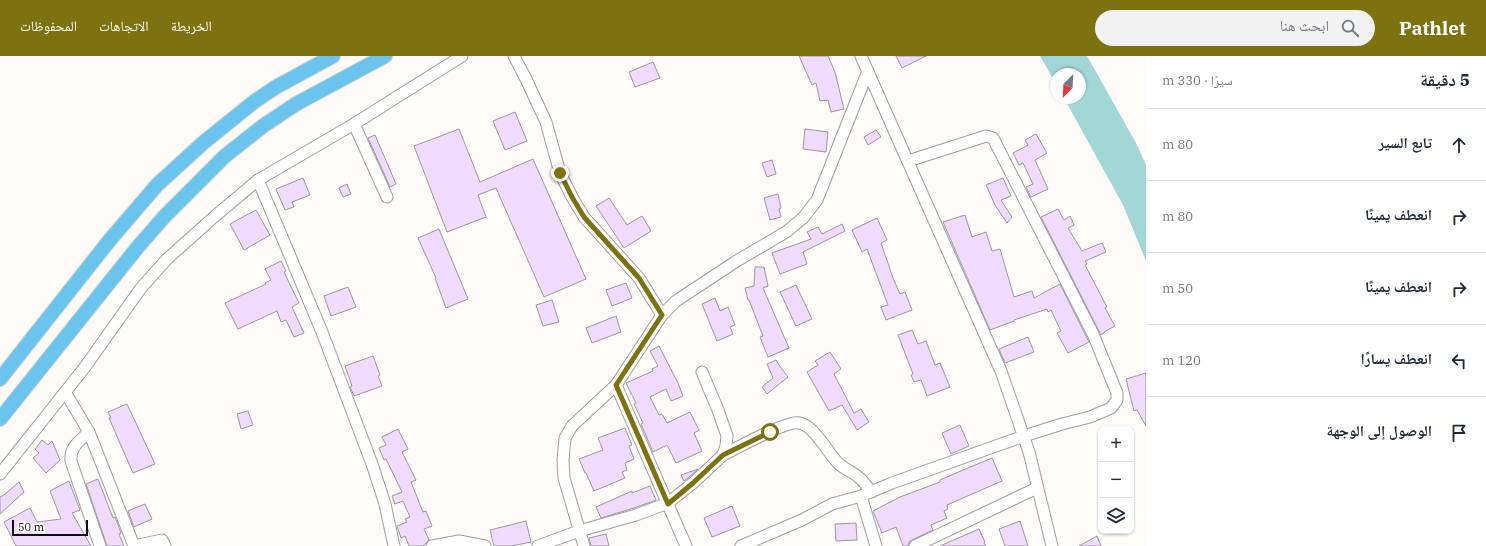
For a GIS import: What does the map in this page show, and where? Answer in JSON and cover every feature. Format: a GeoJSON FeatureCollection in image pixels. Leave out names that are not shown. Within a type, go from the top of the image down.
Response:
{"type":"FeatureCollection","features":[{"type":"Feature","properties":{"kind":"main road"},"geometry":{"type":"LineString","coordinates":[[0,379],[109,241],[157,185],[203,142],[255,102],[276,87],[333,56]]}},
{"type":"Feature","properties":{"kind":"main road"},"geometry":{"type":"LineString","coordinates":[[0,419],[150,232],[226,156],[263,126],[296,104],[385,56]]}},
{"type":"Feature","properties":{"kind":"street"},"geometry":{"type":"LineString","coordinates":[[0,474],[85,367],[140,288],[167,259],[258,180],[354,124],[460,56]]}},
{"type":"Feature","properties":{"kind":"street"},"geometry":{"type":"LineString","coordinates":[[514,56],[546,122],[560,173],[572,197],[584,217],[639,278],[662,315]]}},
{"type":"Feature","properties":{"kind":"street"},"geometry":{"type":"LineString","coordinates":[[861,56],[1001,371],[1024,436],[1052,546]]}},
{"type":"Feature","properties":{"kind":"street"},"geometry":{"type":"LineString","coordinates":[[584,546],[564,478],[563,460],[565,438],[572,426],[616,385],[662,315],[676,301],[689,291],[786,232],[803,218],[817,200],[868,71]]}},
{"type":"Feature","properties":{"kind":"street"},"geometry":{"type":"LineString","coordinates":[[354,124],[387,198]]}},
{"type":"Feature","properties":{"kind":"street"},"geometry":{"type":"LineString","coordinates":[[741,546],[802,520],[832,504],[866,494],[1024,436],[1090,417],[1111,408],[1117,400],[1117,393],[1093,334],[993,138],[986,136],[908,161]]}},
{"type":"Feature","properties":{"kind":"street"},"geometry":{"type":"LineString","coordinates":[[258,180],[322,332],[367,450],[384,504],[394,546]]}},
{"type":"Feature","properties":{"kind":"street"},"geometry":{"type":"LineString","coordinates":[[702,372],[727,436],[723,455]]}},
{"type":"Feature","properties":{"kind":"street"},"geometry":{"type":"LineString","coordinates":[[616,385],[686,546]]}},
{"type":"Feature","properties":{"kind":"street"},"geometry":{"type":"LineString","coordinates":[[65,392],[89,432],[134,546],[162,540],[165,546]]}},
{"type":"Feature","properties":{"kind":"street"},"geometry":{"type":"LineString","coordinates":[[538,546],[579,531],[636,515],[668,504],[723,455],[770,432],[793,423],[801,423],[808,427],[823,442],[830,454],[839,464],[864,481],[876,546]]}},
{"type":"Feature","properties":{"kind":"street"},"geometry":{"type":"LineString","coordinates":[[89,432],[74,446],[71,457],[100,546]]}},
{"type":"Feature","properties":{"kind":"street"},"geometry":{"type":"LineString","coordinates":[[915,546],[1037,488]]}},
{"type":"Feature","properties":{"kind":"street"},"geometry":{"type":"LineString","coordinates":[[432,546],[459,541],[485,546]]}},
{"type":"Feature","properties":{"kind":"water"},"geometry":{"type":"Polygon","coordinates":[[[1040,56],[1087,56],[1136,143],[1146,165],[1146,261],[1123,205],[1067,104],[1086,104],[1086,68],[1050,68],[1050,74],[1040,56]]]}},
{"type":"Feature","properties":{"kind":"building"},"geometry":{"type":"Polygon","coordinates":[[[799,56],[828,56],[835,72],[844,109],[831,112],[828,100],[820,101],[816,83],[812,85],[799,56]]]}},
{"type":"Feature","properties":{"kind":"building"},"geometry":{"type":"Polygon","coordinates":[[[896,56],[926,56],[902,68],[896,56]]]}},
{"type":"Feature","properties":{"kind":"building"},"geometry":{"type":"Polygon","coordinates":[[[653,62],[660,78],[635,87],[629,72],[653,62]]]}},
{"type":"Feature","properties":{"kind":"building"},"geometry":{"type":"Polygon","coordinates":[[[515,112],[527,141],[505,150],[493,121],[515,112]]]}},
{"type":"Feature","properties":{"kind":"building"},"geometry":{"type":"Polygon","coordinates":[[[459,129],[480,182],[533,159],[586,279],[544,297],[496,188],[478,195],[486,217],[447,232],[414,146],[459,129]]]}},
{"type":"Feature","properties":{"kind":"building"},"geometry":{"type":"Polygon","coordinates":[[[805,129],[828,132],[826,152],[803,149],[805,129]]]}},
{"type":"Feature","properties":{"kind":"building"},"geometry":{"type":"Polygon","coordinates":[[[876,130],[881,137],[868,145],[864,137],[876,130]]]}},
{"type":"Feature","properties":{"kind":"building"},"geometry":{"type":"Polygon","coordinates":[[[1036,134],[1047,153],[1035,160],[1048,189],[1031,197],[1026,187],[1033,184],[1023,163],[1019,165],[1013,153],[1028,145],[1025,140],[1036,134]]]}},
{"type":"Feature","properties":{"kind":"building"},"geometry":{"type":"Polygon","coordinates":[[[375,135],[396,184],[390,187],[368,138],[375,135]]]}},
{"type":"Feature","properties":{"kind":"building"},"geometry":{"type":"Polygon","coordinates":[[[772,160],[776,174],[767,177],[762,163],[772,160]]]}},
{"type":"Feature","properties":{"kind":"building"},"geometry":{"type":"Polygon","coordinates":[[[303,178],[310,195],[292,202],[294,207],[285,210],[276,189],[303,178]]]}},
{"type":"Feature","properties":{"kind":"building"},"geometry":{"type":"Polygon","coordinates":[[[1003,178],[1011,196],[1001,200],[1012,217],[1007,223],[995,205],[986,185],[1003,178]]]}},
{"type":"Feature","properties":{"kind":"building"},"geometry":{"type":"Polygon","coordinates":[[[347,184],[351,194],[343,197],[339,188],[347,184]]]}},
{"type":"Feature","properties":{"kind":"building"},"geometry":{"type":"Polygon","coordinates":[[[778,194],[781,217],[770,220],[764,198],[778,194]]]}},
{"type":"Feature","properties":{"kind":"building"},"geometry":{"type":"Polygon","coordinates":[[[609,198],[627,225],[642,216],[651,231],[624,248],[596,206],[609,198]]]}},
{"type":"Feature","properties":{"kind":"building"},"geometry":{"type":"Polygon","coordinates":[[[1058,209],[1064,220],[1070,216],[1074,225],[1068,228],[1082,251],[1102,243],[1106,252],[1085,261],[1087,264],[1085,265],[1107,307],[1105,308],[1115,326],[1101,335],[1041,217],[1058,209]]]}},
{"type":"Feature","properties":{"kind":"building"},"geometry":{"type":"Polygon","coordinates":[[[256,210],[270,235],[244,250],[230,224],[256,210]]]}},
{"type":"Feature","properties":{"kind":"building"},"geometry":{"type":"Polygon","coordinates":[[[965,215],[972,237],[986,232],[992,251],[1000,249],[1014,297],[1032,291],[1034,298],[1060,284],[1089,342],[1068,353],[1057,333],[1061,331],[1051,310],[1048,312],[1047,309],[990,330],[943,222],[965,215]]]}},
{"type":"Feature","properties":{"kind":"building"},"geometry":{"type":"Polygon","coordinates":[[[877,218],[887,240],[881,243],[893,278],[900,294],[905,292],[912,310],[886,320],[881,307],[888,305],[867,249],[862,252],[852,230],[877,218]]]}},
{"type":"Feature","properties":{"kind":"building"},"geometry":{"type":"Polygon","coordinates":[[[842,224],[845,231],[803,252],[807,264],[780,274],[772,253],[811,239],[807,232],[818,227],[822,234],[842,224]]]}},
{"type":"Feature","properties":{"kind":"building"},"geometry":{"type":"Polygon","coordinates":[[[439,229],[468,299],[446,308],[436,278],[418,238],[439,229]]]}},
{"type":"Feature","properties":{"kind":"building"},"geometry":{"type":"Polygon","coordinates":[[[281,261],[286,271],[284,272],[299,303],[292,307],[304,333],[294,337],[286,320],[281,322],[277,311],[238,329],[225,303],[266,284],[265,283],[271,280],[265,269],[281,261]]]}},
{"type":"Feature","properties":{"kind":"building"},"geometry":{"type":"Polygon","coordinates":[[[755,267],[764,267],[768,286],[763,288],[789,348],[768,357],[760,337],[763,336],[748,300],[745,288],[754,286],[755,267]]]}},
{"type":"Feature","properties":{"kind":"building"},"geometry":{"type":"Polygon","coordinates":[[[626,283],[632,298],[612,306],[606,290],[626,283]]]}},
{"type":"Feature","properties":{"kind":"building"},"geometry":{"type":"Polygon","coordinates":[[[796,285],[812,319],[796,326],[780,292],[796,285]]]}},
{"type":"Feature","properties":{"kind":"building"},"geometry":{"type":"Polygon","coordinates":[[[348,287],[356,307],[331,316],[324,296],[348,287]]]}},
{"type":"Feature","properties":{"kind":"building"},"geometry":{"type":"Polygon","coordinates":[[[715,298],[720,311],[728,307],[735,325],[730,327],[733,334],[717,341],[702,304],[715,298]]]}},
{"type":"Feature","properties":{"kind":"building"},"geometry":{"type":"Polygon","coordinates":[[[552,300],[559,322],[543,326],[536,305],[552,300]]]}},
{"type":"Feature","properties":{"kind":"building"},"geometry":{"type":"Polygon","coordinates":[[[616,316],[621,332],[592,343],[586,328],[616,316]]]}},
{"type":"Feature","properties":{"kind":"building"},"geometry":{"type":"Polygon","coordinates":[[[912,330],[918,344],[926,341],[935,365],[940,363],[950,387],[927,396],[921,380],[914,382],[911,375],[913,374],[898,335],[912,330]]]}},
{"type":"Feature","properties":{"kind":"building"},"geometry":{"type":"Polygon","coordinates":[[[1028,337],[1034,352],[1005,363],[999,349],[1028,337]]]}},
{"type":"Feature","properties":{"kind":"building"},"geometry":{"type":"Polygon","coordinates":[[[659,346],[683,396],[671,401],[666,389],[650,397],[659,415],[662,414],[667,423],[690,412],[699,430],[694,433],[702,451],[676,463],[667,445],[653,452],[641,424],[643,423],[634,404],[636,403],[626,383],[653,371],[652,369],[658,366],[650,351],[659,346]]]}},
{"type":"Feature","properties":{"kind":"building"},"geometry":{"type":"Polygon","coordinates":[[[830,352],[841,369],[834,374],[854,413],[861,409],[869,422],[857,430],[842,405],[829,411],[807,372],[818,365],[815,361],[830,352]]]}},
{"type":"Feature","properties":{"kind":"building"},"geometry":{"type":"Polygon","coordinates":[[[373,356],[380,375],[378,376],[382,386],[354,396],[350,387],[352,386],[345,366],[373,356]]]}},
{"type":"Feature","properties":{"kind":"building"},"geometry":{"type":"Polygon","coordinates":[[[776,360],[788,377],[767,394],[762,387],[773,378],[767,364],[776,360]]]}},
{"type":"Feature","properties":{"kind":"building"},"geometry":{"type":"Polygon","coordinates":[[[1146,373],[1146,426],[1137,410],[1134,411],[1126,379],[1146,373]]]}},
{"type":"Feature","properties":{"kind":"building"},"geometry":{"type":"Polygon","coordinates":[[[127,404],[155,464],[133,473],[109,418],[111,418],[108,412],[127,404]]]}},
{"type":"Feature","properties":{"kind":"building"},"geometry":{"type":"Polygon","coordinates":[[[248,411],[253,425],[241,429],[237,414],[248,411]]]}},
{"type":"Feature","properties":{"kind":"building"},"geometry":{"type":"Polygon","coordinates":[[[960,425],[969,446],[951,454],[942,433],[960,425]]]}},
{"type":"Feature","properties":{"kind":"building"},"geometry":{"type":"Polygon","coordinates":[[[625,428],[632,445],[629,446],[634,459],[625,463],[627,470],[622,472],[625,478],[594,491],[579,459],[603,450],[598,438],[625,428]]]}},
{"type":"Feature","properties":{"kind":"building"},"geometry":{"type":"Polygon","coordinates":[[[398,429],[408,449],[402,452],[416,480],[411,482],[423,512],[426,511],[432,526],[424,529],[429,540],[423,546],[409,546],[405,536],[401,538],[397,526],[407,522],[405,519],[410,517],[403,501],[395,504],[392,496],[402,492],[379,448],[386,445],[382,437],[398,429]]]}},
{"type":"Feature","properties":{"kind":"building"},"geometry":{"type":"Polygon","coordinates":[[[42,440],[48,445],[52,441],[60,460],[46,473],[33,458],[39,453],[35,449],[42,440]]]}},
{"type":"Feature","properties":{"kind":"building"},"geometry":{"type":"Polygon","coordinates":[[[992,458],[1002,481],[947,505],[948,509],[944,511],[947,518],[931,525],[933,530],[912,540],[909,542],[908,546],[903,546],[896,527],[882,533],[873,511],[900,497],[940,482],[940,480],[992,458]]]}},
{"type":"Feature","properties":{"kind":"building"},"geometry":{"type":"Polygon","coordinates":[[[698,469],[688,478],[684,481],[681,475],[698,469]]]}},
{"type":"Feature","properties":{"kind":"building"},"geometry":{"type":"Polygon","coordinates":[[[98,479],[113,518],[115,517],[121,533],[119,534],[124,546],[107,546],[86,484],[98,479]]]}},
{"type":"Feature","properties":{"kind":"building"},"geometry":{"type":"Polygon","coordinates":[[[69,481],[80,510],[72,513],[91,546],[16,546],[4,522],[30,508],[37,522],[61,519],[50,491],[69,481]]]}},
{"type":"Feature","properties":{"kind":"building"},"geometry":{"type":"Polygon","coordinates":[[[19,482],[24,492],[0,514],[0,497],[19,482]]]}},
{"type":"Feature","properties":{"kind":"building"},"geometry":{"type":"Polygon","coordinates":[[[650,486],[656,500],[601,518],[596,507],[632,491],[632,493],[650,486]]]}},
{"type":"Feature","properties":{"kind":"building"},"geometry":{"type":"Polygon","coordinates":[[[145,504],[152,519],[134,527],[128,511],[145,504]]]}},
{"type":"Feature","properties":{"kind":"building"},"geometry":{"type":"Polygon","coordinates":[[[732,506],[740,526],[712,537],[704,518],[732,506]]]}},
{"type":"Feature","properties":{"kind":"building"},"geometry":{"type":"Polygon","coordinates":[[[526,521],[531,542],[512,546],[494,546],[490,530],[526,521]]]}},
{"type":"Feature","properties":{"kind":"building"},"geometry":{"type":"Polygon","coordinates":[[[1020,521],[1028,546],[1005,546],[999,529],[1020,521]]]}},
{"type":"Feature","properties":{"kind":"building"},"geometry":{"type":"Polygon","coordinates":[[[856,523],[857,540],[836,541],[835,524],[856,523]]]}},
{"type":"Feature","properties":{"kind":"building"},"geometry":{"type":"Polygon","coordinates":[[[979,529],[986,546],[940,546],[979,529]]]}},
{"type":"Feature","properties":{"kind":"building"},"geometry":{"type":"Polygon","coordinates":[[[606,534],[609,546],[591,546],[589,538],[606,534]]]}},
{"type":"Feature","properties":{"kind":"building"},"geometry":{"type":"Polygon","coordinates":[[[1097,536],[1101,546],[1079,546],[1097,536]]]}},
{"type":"Feature","properties":{"kind":"route"},"geometry":{"type":"LineString","coordinates":[[560,173],[584,217],[639,278],[662,315],[616,385],[668,504],[723,455],[770,432]]}}]}
